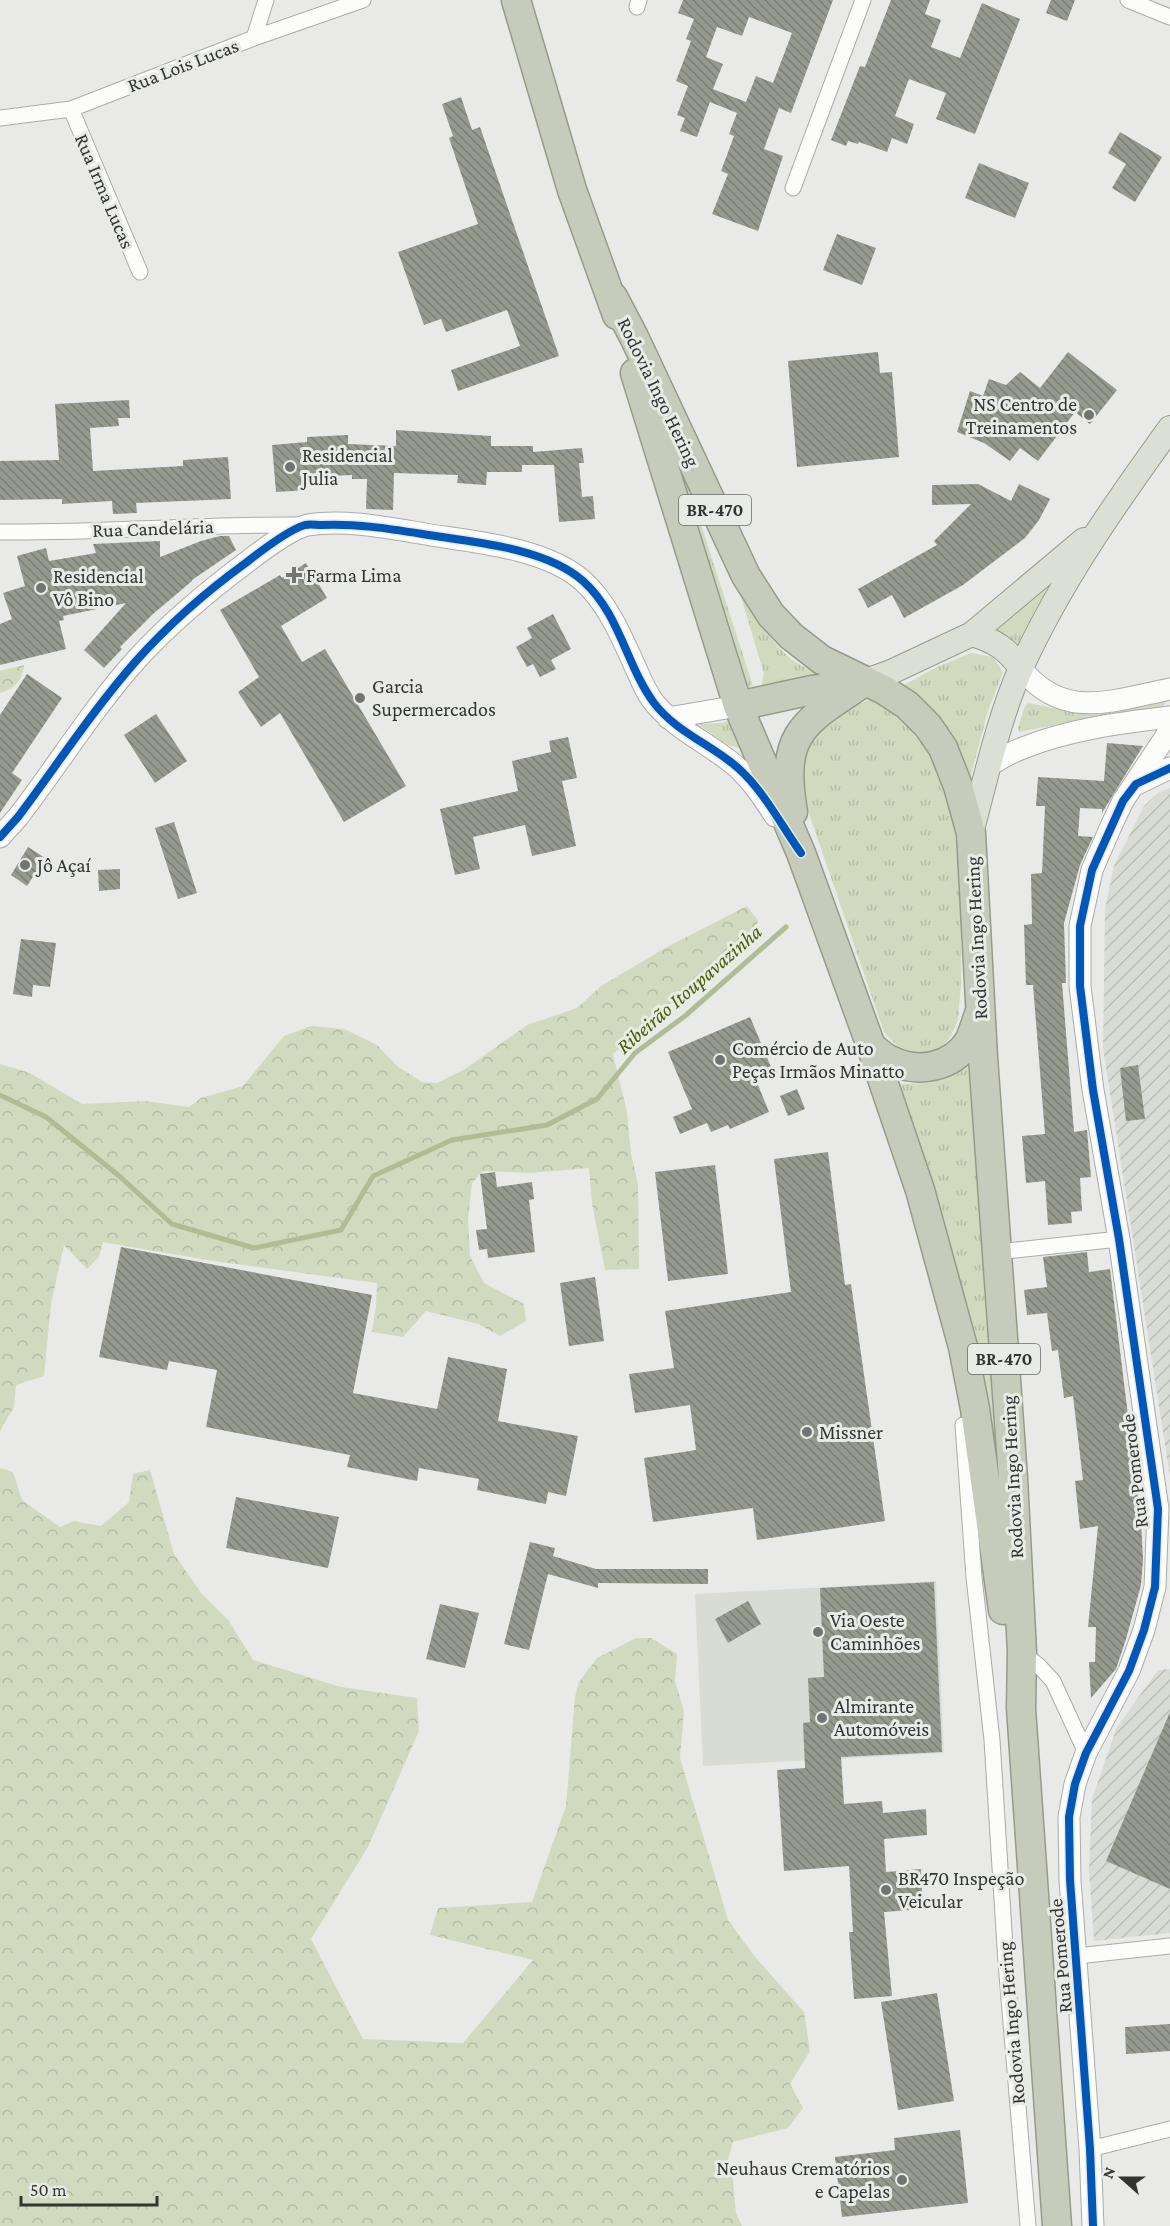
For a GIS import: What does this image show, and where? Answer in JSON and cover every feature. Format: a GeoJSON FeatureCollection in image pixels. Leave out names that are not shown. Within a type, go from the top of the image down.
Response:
{"type":"FeatureCollection","features":[{"type":"Feature","properties":{"kind":"highway","name":"Rodovia Ingo Hering"},"geometry":{"type":"LineString","coordinates":[[516,0],[572,190],[613,297],[738,706],[801,853],[920,1190],[963,1347],[975,1409],[1008,1654],[1021,1708]]}},
{"type":"Feature","properties":{"kind":"highway","name":"Rodovia Ingo Hering"},"geometry":{"type":"LineString","coordinates":[[613,297],[747,576],[771,615],[791,636],[822,660],[884,690],[907,705],[928,726],[943,748],[958,786],[970,833],[1022,1652],[1021,1708],[1057,2226]]}},
{"type":"Feature","properties":{"kind":"highway"},"geometry":{"type":"LineString","coordinates":[[738,706],[866,681]]}},
{"type":"Feature","properties":{"kind":"highway"},"geometry":{"type":"LineString","coordinates":[[801,853],[791,797],[788,768],[790,752],[803,727],[866,681]]}},
{"type":"Feature","properties":{"kind":"highway"},"geometry":{"type":"LineString","coordinates":[[871,1046],[889,1060],[908,1066],[927,1068],[945,1063],[969,1041],[980,1009]]}},
{"type":"Feature","properties":{"kind":"main road"},"geometry":{"type":"LineString","coordinates":[[970,833],[1008,701],[1021,668],[1047,616],[1098,529],[1170,428]]}},
{"type":"Feature","properties":{"kind":"main road"},"geometry":{"type":"LineString","coordinates":[[866,681],[891,672],[972,634],[1098,529]]}},
{"type":"Feature","properties":{"kind":"main road"},"geometry":{"type":"LineString","coordinates":[[972,634],[993,640],[1011,654],[1021,668]]}},
{"type":"Feature","properties":{"kind":"street"},"geometry":{"type":"LineString","coordinates":[[254,38],[266,0]]}},
{"type":"Feature","properties":{"kind":"street","name":"Rua Lois Lucas"},"geometry":{"type":"LineString","coordinates":[[0,118],[71,109],[254,38],[363,0]]}},
{"type":"Feature","properties":{"kind":"street"},"geometry":{"type":"LineString","coordinates":[[793,188],[863,0]]}},
{"type":"Feature","properties":{"kind":"street"},"geometry":{"type":"LineString","coordinates":[[1128,0],[1170,17]]}},
{"type":"Feature","properties":{"kind":"street","name":"Rua Irma Lucas"},"geometry":{"type":"LineString","coordinates":[[71,109],[140,272]]}},
{"type":"Feature","properties":{"kind":"street"},"geometry":{"type":"LineString","coordinates":[[0,837],[18,818],[116,685],[158,638],[226,577],[272,544],[305,525],[335,524],[376,527],[504,548],[565,568],[588,586],[610,614],[654,703],[668,718],[736,766],[753,783],[801,853]]}},
{"type":"Feature","properties":{"kind":"street","name":"Rua Candelária"},"geometry":{"type":"LineString","coordinates":[[0,532],[46,533],[305,525]]}},
{"type":"Feature","properties":{"kind":"street"},"geometry":{"type":"LineString","coordinates":[[1021,668],[1029,678],[1049,693],[1065,701],[1082,704],[1170,689]]}},
{"type":"Feature","properties":{"kind":"street"},"geometry":{"type":"LineString","coordinates":[[668,718],[738,706]]}},
{"type":"Feature","properties":{"kind":"street"},"geometry":{"type":"LineString","coordinates":[[990,765],[1021,748],[1051,738],[1088,729],[1170,717]]}},
{"type":"Feature","properties":{"kind":"street","name":"Rua Pomerode"},"geometry":{"type":"LineString","coordinates":[[1093,2226],[1090,2149],[1070,1880],[1069,1817],[1075,1784],[1086,1753],[1129,1671],[1144,1629],[1155,1587],[1164,1508],[1092,1079],[1080,986],[1080,926],[1092,870],[1120,809],[1170,730]]}},
{"type":"Feature","properties":{"kind":"street"},"geometry":{"type":"LineString","coordinates":[[1136,784],[1170,768]]}},
{"type":"Feature","properties":{"kind":"street"},"geometry":{"type":"LineString","coordinates":[[997,1252],[1119,1239]]}},
{"type":"Feature","properties":{"kind":"street","name":"Rodovia Ingo Hering"},"geometry":{"type":"LineString","coordinates":[[963,1425],[974,1577],[992,1740],[1006,1963],[1028,2226]]}},
{"type":"Feature","properties":{"kind":"street"},"geometry":{"type":"LineString","coordinates":[[1022,1652],[1040,1666],[1053,1682],[1086,1753]]}},
{"type":"Feature","properties":{"kind":"street"},"geometry":{"type":"LineString","coordinates":[[1077,1956],[1170,1946]]}},
{"type":"Feature","properties":{"kind":"street"},"geometry":{"type":"LineString","coordinates":[[1090,2149],[1170,2130]]}},
{"type":"Feature","properties":{"kind":"shaded area"},"geometry":{"type":"Polygon","coordinates":[[[1170,788],[1170,1477],[1103,1048],[1105,909],[1114,866],[1144,806],[1159,792],[1170,788]]]}},
{"type":"Feature","properties":{"kind":"shaded area"},"geometry":{"type":"Polygon","coordinates":[[[936,1581],[944,1753],[703,1766],[695,1594],[936,1581]]]}},
{"type":"Feature","properties":{"kind":"shaded area"},"geometry":{"type":"Polygon","coordinates":[[[1170,1669],[1170,1933],[1094,1941],[1089,1871],[1092,1799],[1117,1727],[1158,1670],[1170,1669]]]}},
{"type":"Feature","properties":{"kind":"green space"},"geometry":{"type":"Polygon","coordinates":[[[665,438],[688,484],[753,686],[745,688],[665,438]]]}},
{"type":"Feature","properties":{"kind":"green space"},"geometry":{"type":"Polygon","coordinates":[[[1068,565],[1035,611],[1018,647],[990,632],[1068,565]]]}},
{"type":"Feature","properties":{"kind":"green space"},"geometry":{"type":"Polygon","coordinates":[[[738,587],[763,628],[787,656],[819,673],[760,693],[764,674],[738,587]]]}},
{"type":"Feature","properties":{"kind":"green space"},"geometry":{"type":"Polygon","coordinates":[[[971,653],[993,657],[1003,672],[988,711],[970,778],[955,744],[902,686],[935,668],[971,653]]]}},
{"type":"Feature","properties":{"kind":"green space"},"geometry":{"type":"Polygon","coordinates":[[[24,665],[22,676],[17,684],[0,693],[0,671],[24,665]]]}},
{"type":"Feature","properties":{"kind":"green space"},"geometry":{"type":"Polygon","coordinates":[[[1170,696],[1160,711],[1121,712],[1019,732],[1018,727],[1028,703],[1077,713],[1095,713],[1170,696]]]}},
{"type":"Feature","properties":{"kind":"green space"},"geometry":{"type":"Polygon","coordinates":[[[871,700],[889,706],[906,721],[942,766],[962,839],[961,984],[958,1020],[951,1036],[940,1051],[927,1054],[909,1053],[899,1048],[884,1032],[804,799],[801,764],[817,730],[854,705],[871,700]]]}},
{"type":"Feature","properties":{"kind":"green space"},"geometry":{"type":"Polygon","coordinates":[[[730,720],[740,748],[727,745],[698,724],[721,723],[730,720]]]}},
{"type":"Feature","properties":{"kind":"green space"},"geometry":{"type":"Polygon","coordinates":[[[747,906],[758,921],[749,946],[701,973],[660,1014],[613,1054],[627,1112],[631,1154],[638,1184],[639,1269],[605,1270],[592,1203],[589,1168],[531,1173],[483,1171],[472,1183],[468,1220],[470,1256],[484,1283],[524,1304],[526,1321],[500,1336],[478,1324],[426,1311],[403,1337],[372,1332],[377,1283],[213,1261],[103,1242],[99,1257],[87,1269],[64,1245],[51,1304],[44,1376],[16,1385],[14,1407],[0,1431],[0,1064],[30,1073],[82,1104],[145,1101],[189,1107],[201,1098],[243,1086],[284,1036],[311,1026],[344,1029],[377,1045],[397,1066],[422,1082],[437,1083],[465,1069],[527,1025],[577,1008],[601,986],[667,947],[747,906]]]}},
{"type":"Feature","properties":{"kind":"green space"},"geometry":{"type":"Polygon","coordinates":[[[971,1064],[1008,1531],[948,1259],[899,1084],[929,1083],[971,1064]]]}},
{"type":"Feature","properties":{"kind":"green space"},"geometry":{"type":"Polygon","coordinates":[[[0,1468],[13,1472],[22,1500],[60,1527],[74,1521],[101,1526],[129,1502],[133,1474],[150,1470],[174,1554],[202,1594],[229,1621],[253,1660],[341,1687],[417,1698],[419,1731],[368,1847],[311,1939],[363,2039],[463,2043],[533,1960],[430,1935],[438,1908],[532,1902],[566,1806],[575,1697],[579,1682],[597,1658],[636,1638],[651,1638],[677,1654],[675,1681],[684,1711],[680,1758],[728,1920],[755,1957],[804,2012],[810,2051],[790,2084],[803,2108],[788,2128],[733,2142],[728,2160],[733,2181],[736,2213],[742,2226],[0,2226],[0,1468]]]}},
{"type":"Feature","properties":{"kind":"building"},"geometry":{"type":"Polygon","coordinates":[[[683,0],[833,0],[791,113],[779,108],[764,149],[783,156],[758,231],[712,214],[728,174],[721,171],[734,136],[729,134],[737,113],[710,102],[697,137],[680,131],[685,118],[677,115],[688,86],[676,81],[691,41],[686,39],[694,19],[678,13],[683,0]],[[749,17],[742,36],[717,27],[706,57],[723,64],[713,89],[746,102],[756,76],[773,83],[792,33],[749,17]]]}},
{"type":"Feature","properties":{"kind":"building"},"geometry":{"type":"Polygon","coordinates":[[[891,0],[930,0],[925,14],[941,20],[931,47],[960,58],[982,3],[1020,19],[975,134],[936,119],[946,93],[909,79],[895,116],[914,124],[907,144],[892,138],[887,152],[859,142],[858,144],[848,141],[846,146],[831,140],[860,66],[865,67],[891,0]]]}},
{"type":"Feature","properties":{"kind":"building"},"geometry":{"type":"Polygon","coordinates":[[[1051,0],[1075,0],[1067,21],[1046,13],[1051,0]]]}},
{"type":"Feature","properties":{"kind":"building"},"geometry":{"type":"Polygon","coordinates":[[[461,97],[472,130],[480,127],[559,356],[458,391],[451,370],[520,346],[507,310],[446,332],[441,319],[424,325],[398,252],[478,224],[449,138],[453,136],[442,104],[461,97]]]}},
{"type":"Feature","properties":{"kind":"building"},"geometry":{"type":"Polygon","coordinates":[[[1120,132],[1162,157],[1135,202],[1112,188],[1126,164],[1108,153],[1120,132]]]}},
{"type":"Feature","properties":{"kind":"building"},"geometry":{"type":"Polygon","coordinates":[[[979,163],[1029,183],[1015,218],[965,198],[979,163]]]}},
{"type":"Feature","properties":{"kind":"building"},"geometry":{"type":"Polygon","coordinates":[[[837,234],[876,248],[862,285],[823,270],[837,234]]]}},
{"type":"Feature","properties":{"kind":"building"},"geometry":{"type":"Polygon","coordinates":[[[878,352],[880,373],[892,372],[899,457],[797,467],[788,361],[878,352]]]}},
{"type":"Feature","properties":{"kind":"building"},"geometry":{"type":"Polygon","coordinates":[[[1068,352],[1117,390],[1090,424],[1075,412],[1038,461],[1020,448],[1010,461],[984,443],[957,432],[970,391],[983,396],[989,379],[1006,385],[1020,372],[1040,388],[1068,352]]]}},
{"type":"Feature","properties":{"kind":"building"},"geometry":{"type":"Polygon","coordinates":[[[129,400],[130,418],[118,418],[119,426],[90,428],[93,471],[183,466],[183,460],[228,457],[231,499],[136,503],[137,513],[113,514],[112,501],[62,504],[62,499],[0,500],[0,461],[59,460],[55,404],[129,400]]]}},
{"type":"Feature","properties":{"kind":"building"},"geometry":{"type":"Polygon","coordinates":[[[396,430],[491,436],[491,446],[533,446],[533,452],[582,448],[584,463],[579,463],[582,497],[593,496],[595,519],[559,522],[554,465],[522,465],[522,472],[487,472],[486,485],[457,483],[458,475],[394,473],[393,510],[366,509],[367,479],[352,479],[352,475],[307,477],[308,490],[276,492],[272,445],[307,442],[307,437],[348,435],[348,444],[396,446],[396,430]]]}},
{"type":"Feature","properties":{"kind":"building"},"geometry":{"type":"Polygon","coordinates":[[[978,484],[1011,501],[1019,484],[1050,499],[1039,520],[1025,538],[963,585],[904,618],[892,595],[868,608],[858,589],[937,545],[934,541],[971,504],[932,505],[932,485],[978,484]]]}},
{"type":"Feature","properties":{"kind":"building"},"geometry":{"type":"Polygon","coordinates":[[[220,536],[229,536],[236,550],[192,580],[153,614],[120,647],[122,649],[104,668],[84,650],[126,603],[63,616],[64,620],[59,621],[66,649],[0,665],[0,624],[12,619],[3,593],[25,586],[17,556],[46,548],[49,561],[96,553],[93,544],[160,541],[160,557],[220,536]]]}},
{"type":"Feature","properties":{"kind":"building"},"geometry":{"type":"Polygon","coordinates":[[[306,563],[327,598],[281,626],[302,662],[325,649],[406,786],[344,822],[280,713],[261,727],[238,692],[259,677],[220,610],[280,575],[282,578],[306,563]]]}},
{"type":"Feature","properties":{"kind":"building"},"geometry":{"type":"Polygon","coordinates":[[[553,614],[571,649],[551,660],[556,669],[540,677],[533,664],[527,667],[516,647],[532,638],[527,628],[553,614]]]}},
{"type":"Feature","properties":{"kind":"building"},"geometry":{"type":"Polygon","coordinates":[[[27,674],[62,698],[12,773],[22,780],[0,813],[0,715],[27,674]]]}},
{"type":"Feature","properties":{"kind":"building"},"geometry":{"type":"Polygon","coordinates":[[[156,714],[187,761],[155,783],[124,735],[156,714]]]}},
{"type":"Feature","properties":{"kind":"building"},"geometry":{"type":"Polygon","coordinates":[[[568,737],[577,778],[562,781],[576,846],[532,856],[525,825],[473,837],[480,869],[455,875],[440,809],[518,791],[512,761],[551,752],[549,741],[568,737]]]}},
{"type":"Feature","properties":{"kind":"building"},"geometry":{"type":"Polygon","coordinates":[[[1107,743],[1143,746],[1102,813],[1102,809],[1080,808],[1078,836],[1093,837],[1080,865],[1064,923],[1066,983],[1062,983],[1074,1132],[1087,1130],[1091,1177],[1080,1178],[1082,1211],[1071,1212],[1072,1223],[1048,1225],[1045,1181],[1026,1183],[1022,1136],[1045,1134],[1033,985],[1026,985],[1024,925],[1032,924],[1031,874],[1042,873],[1045,806],[1036,806],[1038,777],[1104,781],[1107,743]]]}},
{"type":"Feature","properties":{"kind":"building"},"geometry":{"type":"Polygon","coordinates":[[[174,822],[197,893],[178,899],[155,828],[174,822]]]}},
{"type":"Feature","properties":{"kind":"building"},"geometry":{"type":"Polygon","coordinates":[[[28,847],[45,858],[27,886],[11,875],[28,847]]]}},
{"type":"Feature","properties":{"kind":"building"},"geometry":{"type":"Polygon","coordinates":[[[120,869],[120,889],[99,891],[98,870],[120,869]]]}},
{"type":"Feature","properties":{"kind":"building"},"geometry":{"type":"Polygon","coordinates":[[[21,939],[56,943],[50,987],[33,985],[32,997],[13,994],[21,939]]]}},
{"type":"Feature","properties":{"kind":"building","name":"Comércio de Auto Peças Irmãos Minatto"},"geometry":{"type":"Polygon","coordinates":[[[750,1017],[771,1067],[754,1075],[769,1112],[730,1129],[728,1125],[711,1132],[707,1123],[680,1134],[673,1117],[692,1109],[668,1052],[750,1017]]]}},
{"type":"Feature","properties":{"kind":"building"},"geometry":{"type":"Polygon","coordinates":[[[1138,1065],[1145,1119],[1126,1121],[1120,1068],[1138,1065]]]}},
{"type":"Feature","properties":{"kind":"building"},"geometry":{"type":"Polygon","coordinates":[[[797,1089],[805,1109],[788,1116],[780,1096],[797,1089]]]}},
{"type":"Feature","properties":{"kind":"building","name":"Missner"},"geometry":{"type":"Polygon","coordinates":[[[828,1152],[845,1285],[851,1284],[885,1521],[757,1540],[753,1508],[653,1522],[644,1458],[696,1450],[690,1405],[635,1413],[629,1374],[674,1368],[665,1311],[791,1292],[774,1159],[828,1152]]]}},
{"type":"Feature","properties":{"kind":"building"},"geometry":{"type":"Polygon","coordinates":[[[715,1165],[728,1274],[668,1281],[655,1172],[715,1165]]]}},
{"type":"Feature","properties":{"kind":"building"},"geometry":{"type":"Polygon","coordinates":[[[495,1172],[497,1187],[532,1182],[534,1199],[529,1200],[535,1252],[488,1258],[487,1249],[479,1250],[476,1230],[487,1229],[480,1174],[495,1172]]]}},
{"type":"Feature","properties":{"kind":"building"},"geometry":{"type":"Polygon","coordinates":[[[121,1247],[372,1295],[353,1393],[437,1409],[448,1357],[507,1369],[498,1421],[578,1436],[566,1496],[548,1492],[546,1504],[477,1490],[479,1479],[419,1468],[417,1481],[347,1467],[350,1455],[206,1427],[217,1370],[169,1361],[167,1370],[99,1357],[121,1247]]]}},
{"type":"Feature","properties":{"kind":"building"},"geometry":{"type":"Polygon","coordinates":[[[1087,1252],[1089,1272],[1110,1269],[1141,1521],[1143,1559],[1141,1585],[1116,1669],[1091,1698],[1089,1662],[1095,1662],[1096,1627],[1088,1627],[1098,1526],[1080,1529],[1075,1481],[1083,1480],[1073,1396],[1064,1398],[1058,1350],[1052,1351],[1047,1313],[1027,1315],[1024,1290],[1047,1287],[1043,1257],[1087,1252]]]}},
{"type":"Feature","properties":{"kind":"building"},"geometry":{"type":"Polygon","coordinates":[[[595,1277],[604,1341],[569,1346],[560,1283],[595,1277]]]}},
{"type":"Feature","properties":{"kind":"building"},"geometry":{"type":"Polygon","coordinates":[[[236,1497],[339,1517],[328,1568],[226,1548],[236,1497]]]}},
{"type":"Feature","properties":{"kind":"building"},"geometry":{"type":"Polygon","coordinates":[[[530,1542],[555,1548],[553,1556],[596,1569],[708,1569],[708,1584],[598,1583],[598,1588],[548,1574],[529,1650],[504,1644],[530,1542]]]}},
{"type":"Feature","properties":{"kind":"building"},"geometry":{"type":"Polygon","coordinates":[[[934,1582],[942,1752],[841,1757],[844,1804],[882,1801],[883,1813],[926,1809],[927,1835],[884,1839],[886,1872],[921,1869],[923,1909],[884,1912],[892,1996],[854,1999],[849,1932],[853,1932],[849,1866],[784,1871],[777,1770],[805,1768],[803,1723],[810,1722],[808,1678],[824,1677],[820,1588],[934,1582]]]}},
{"type":"Feature","properties":{"kind":"building"},"geometry":{"type":"Polygon","coordinates":[[[748,1601],[761,1624],[728,1643],[715,1619],[748,1601]]]}},
{"type":"Feature","properties":{"kind":"building"},"geometry":{"type":"Polygon","coordinates":[[[440,1604],[479,1613],[465,1668],[426,1659],[440,1604]]]}},
{"type":"Feature","properties":{"kind":"building"},"geometry":{"type":"Polygon","coordinates":[[[1170,1712],[1170,1889],[1106,1861],[1170,1712]]]}},
{"type":"Feature","properties":{"kind":"building"},"geometry":{"type":"Polygon","coordinates":[[[937,1993],[954,2101],[898,2110],[881,2002],[937,1993]]]}},
{"type":"Feature","properties":{"kind":"building"},"geometry":{"type":"Polygon","coordinates":[[[1170,2024],[1170,2051],[1126,2054],[1125,2027],[1170,2024]]]}},
{"type":"Feature","properties":{"kind":"building","name":"Neuhaus Crematórios e Capelas"},"geometry":{"type":"Polygon","coordinates":[[[960,2130],[968,2203],[842,2217],[835,2157],[895,2150],[894,2138],[960,2130]]]}},
{"type":"Feature","properties":{"kind":"waterway","name":"Ribeirão Itoupavazinha"},"geometry":{"type":"LineString","coordinates":[[0,1095],[46,1117],[118,1175],[172,1224],[254,1248],[341,1230],[373,1176],[452,1140],[547,1125],[597,1099],[635,1053],[685,1016],[786,927]]}},
{"type":"Feature","properties":{"kind":"cycle path"},"geometry":{"type":"LineString","coordinates":[[0,837],[18,817],[120,680],[149,647],[189,608],[260,552],[298,528],[305,525],[352,525],[478,542],[516,550],[553,562],[583,581],[606,609],[636,673],[654,703],[683,730],[728,760],[747,777],[801,853]]}},
{"type":"Feature","properties":{"kind":"cycle path"},"geometry":{"type":"LineString","coordinates":[[1093,2226],[1090,2149],[1070,1880],[1069,1817],[1075,1784],[1086,1753],[1129,1671],[1144,1630],[1155,1587],[1158,1509],[1119,1239],[1093,1090],[1080,986],[1080,926],[1092,870],[1123,801],[1136,784],[1170,768]]}},
{"type":"Feature","properties":{"kind":"place","name":"NS Centro de Treinamentos"},"geometry":{"type":"Point","coordinates":[1089,415]}},
{"type":"Feature","properties":{"kind":"place","name":"Residencial Julia"},"geometry":{"type":"Point","coordinates":[290,467]}},
{"type":"Feature","properties":{"kind":"place","name":"Farma Lima"},"geometry":{"type":"Point","coordinates":[294,575]}},
{"type":"Feature","properties":{"kind":"place","name":"Residencial Vô Bino"},"geometry":{"type":"Point","coordinates":[41,588]}},
{"type":"Feature","properties":{"kind":"place","name":"Garcia Supermercados"},"geometry":{"type":"Point","coordinates":[360,698]}},
{"type":"Feature","properties":{"kind":"place","name":"Jô Açaí"},"geometry":{"type":"Point","coordinates":[25,865]}},
{"type":"Feature","properties":{"kind":"place","name":"Comércio de Auto Peças Irmãos Minatto"},"geometry":{"type":"Point","coordinates":[720,1060]}},
{"type":"Feature","properties":{"kind":"place","name":"Missner"},"geometry":{"type":"Point","coordinates":[807,1432]}},
{"type":"Feature","properties":{"kind":"place","name":"Via Oeste Caminhões"},"geometry":{"type":"Point","coordinates":[818,1632]}},
{"type":"Feature","properties":{"kind":"place","name":"Almirante Automóveis"},"geometry":{"type":"Point","coordinates":[822,1718]}},
{"type":"Feature","properties":{"kind":"place","name":"BR470 Inspeção Veicular"},"geometry":{"type":"Point","coordinates":[886,1890]}},
{"type":"Feature","properties":{"kind":"place","name":"Neuhaus Crematórios e Capelas"},"geometry":{"type":"Point","coordinates":[902,2180]}}]}
